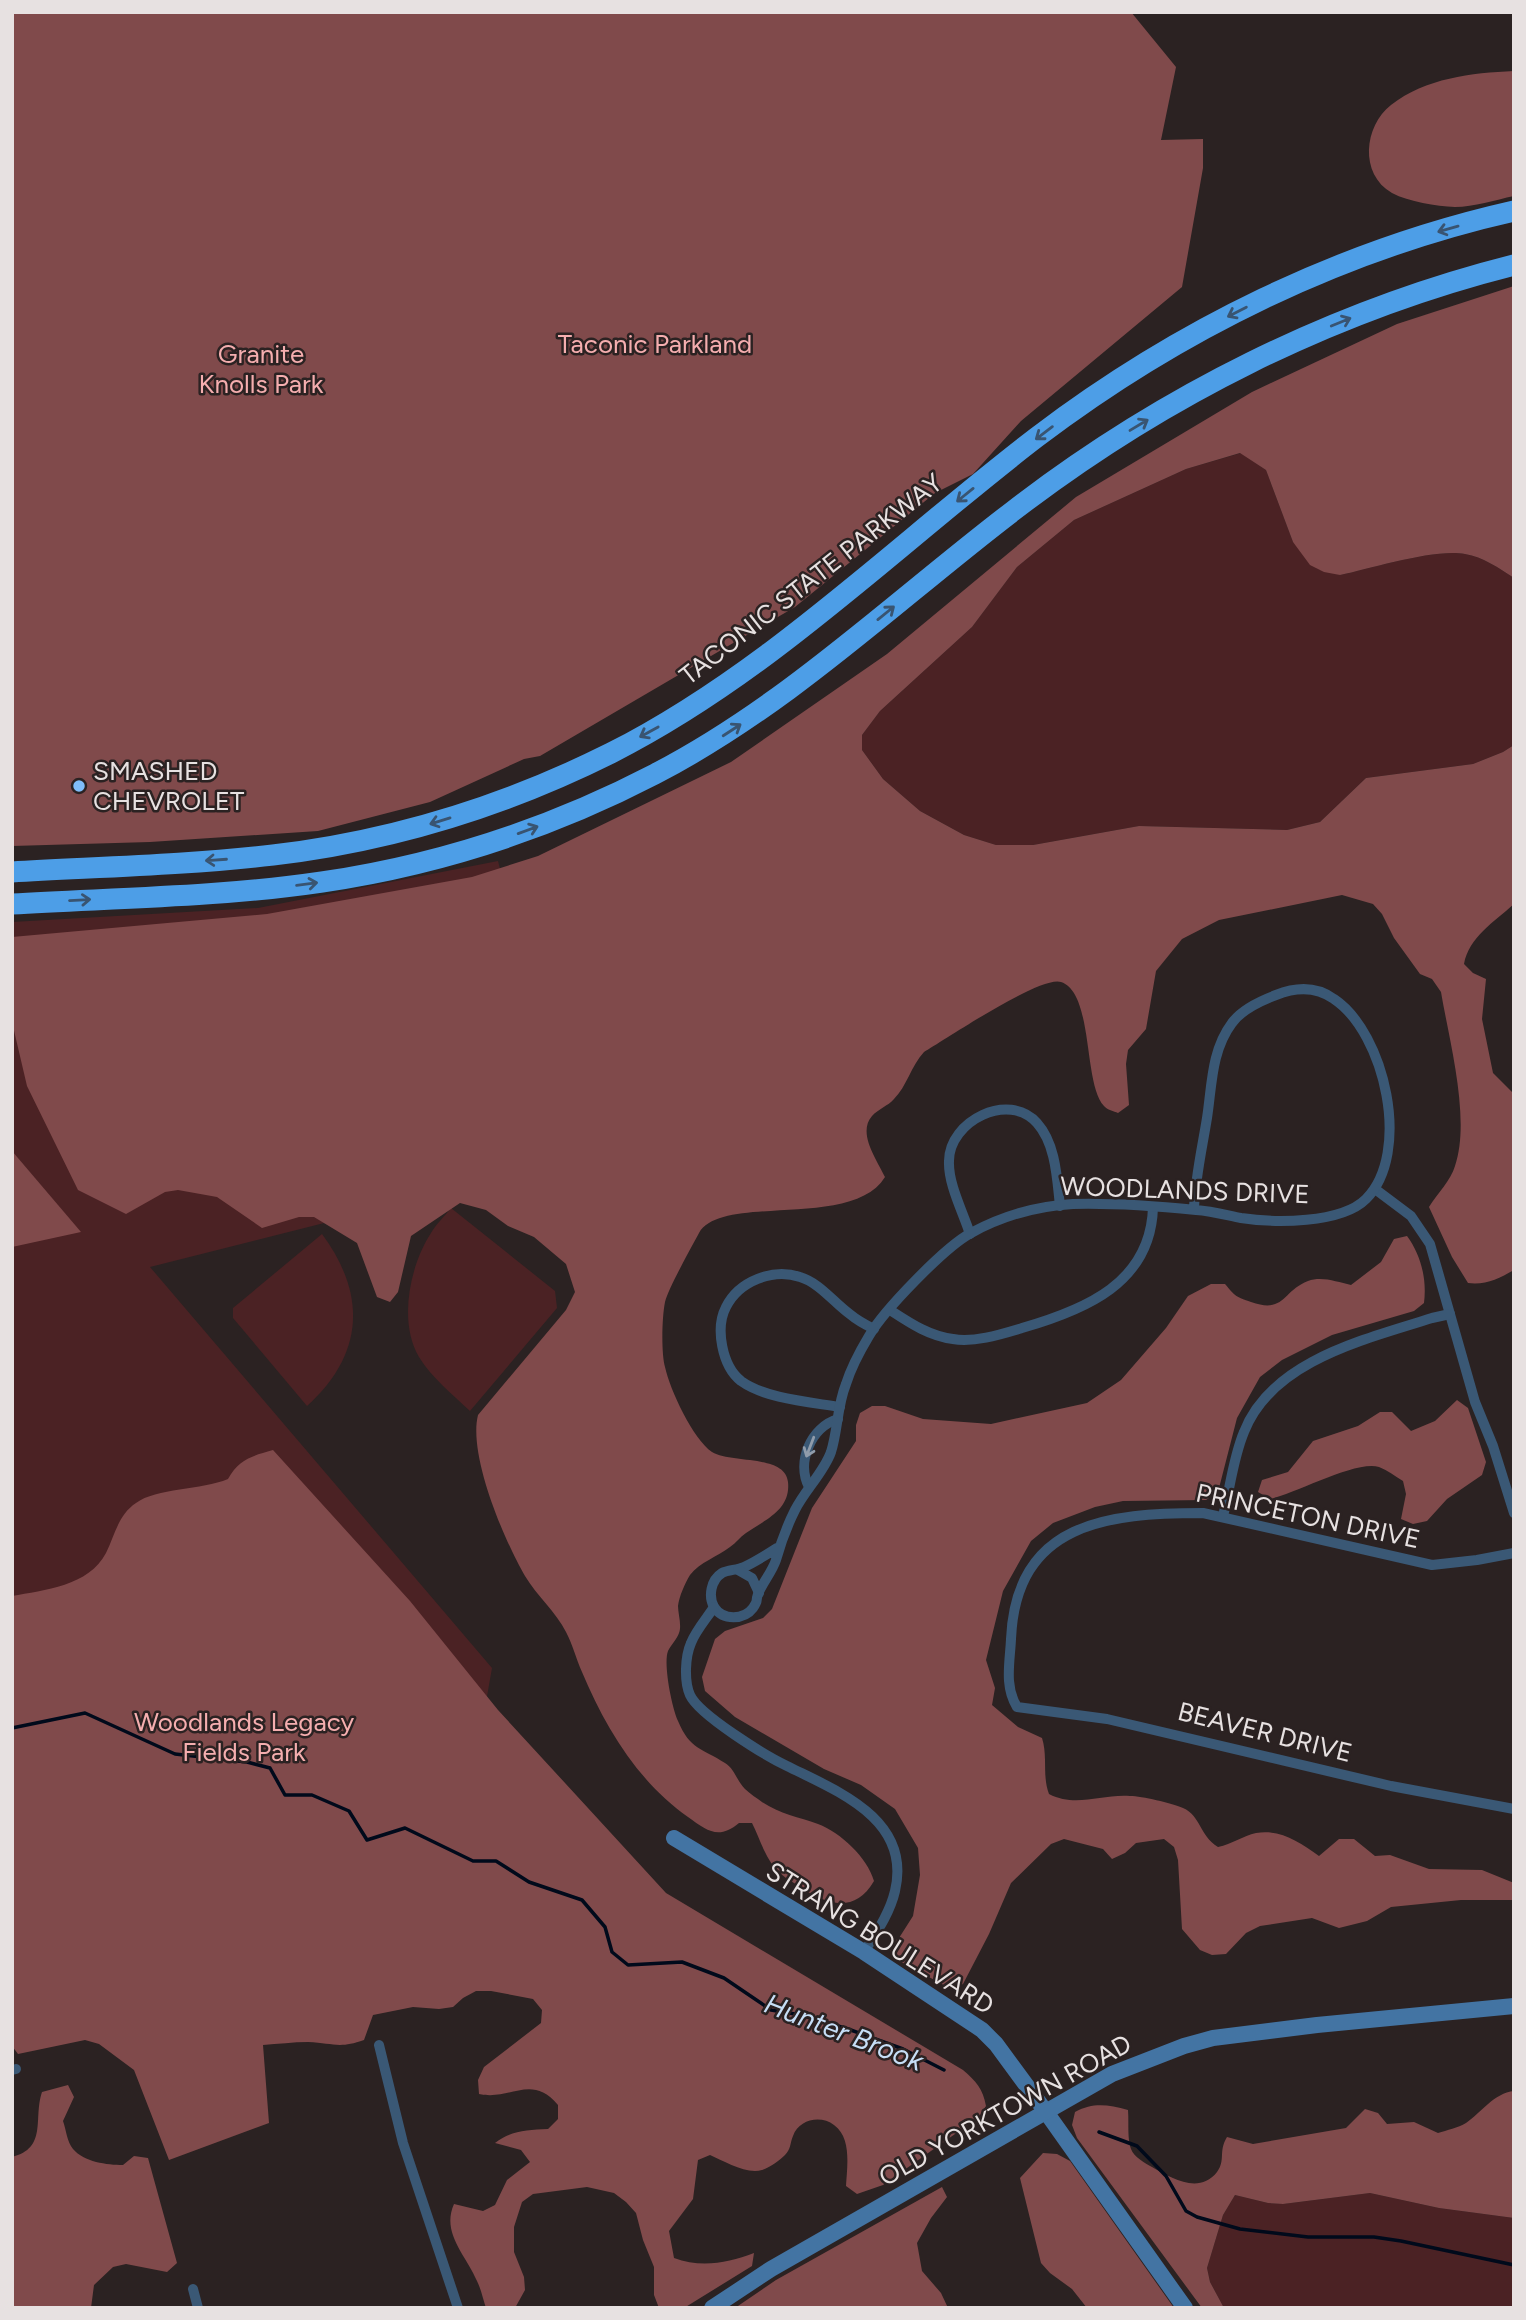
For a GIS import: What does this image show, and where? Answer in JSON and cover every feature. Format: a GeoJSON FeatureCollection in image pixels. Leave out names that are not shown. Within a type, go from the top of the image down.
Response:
{"type":"FeatureCollection","features":[{"type":"Feature","properties":{"kind":"highway","name":"TACONIC STATE PARKWAY"},"geometry":{"type":"LineString","coordinates":[[12,872],[234,858],[325,847],[429,824],[502,800],[564,775],[647,734],[745,671],[1039,436],[1105,389],[1171,348],[1254,303],[1351,261],[1426,235],[1514,211]]}},
{"type":"Feature","properties":{"kind":"highway"},"geometry":{"type":"LineString","coordinates":[[12,904],[242,890],[359,876],[475,848],[587,806],[694,753],[761,710],[825,663],[1041,490],[1141,423],[1221,378],[1315,332],[1427,290],[1514,265]]}},
{"type":"Feature","properties":{"kind":"main road","name":"STRANG BOULEVARD"},"geometry":{"type":"LineString","coordinates":[[674,1838],[864,1952],[982,2030],[996,2044],[1046,2112],[1185,2308]]}},
{"type":"Feature","properties":{"kind":"main road","name":"OLD YORKTOWN ROAD"},"geometry":{"type":"LineString","coordinates":[[712,2308],[771,2269],[1136,2063],[1213,2038],[1514,2006]]}},
{"type":"Feature","properties":{"kind":"street"},"geometry":{"type":"LineString","coordinates":[[1194,1209],[1212,1069],[1232,1023],[1259,1002],[1292,988],[1319,991],[1330,996],[1342,1005],[1364,1032],[1379,1062],[1386,1087],[1390,1137],[1386,1159],[1375,1189],[1411,1216],[1430,1244],[1475,1402],[1493,1446],[1514,1513]]}},
{"type":"Feature","properties":{"kind":"street"},"geometry":{"type":"LineString","coordinates":[[970,1234],[948,1162],[953,1142],[960,1132],[986,1113],[1002,1110],[1022,1113],[1038,1124],[1051,1148],[1060,1206]]}},
{"type":"Feature","properties":{"kind":"street","name":"WOODLANDS DRIVE"},"geometry":{"type":"LineString","coordinates":[[714,1607],[732,1618],[742,1617],[757,1603],[758,1593],[776,1559],[777,1548],[797,1505],[831,1454],[845,1384],[874,1329],[947,1250],[970,1234],[1003,1218],[1060,1206],[1194,1209],[1244,1218],[1302,1220],[1325,1217],[1355,1208],[1375,1189]]}},
{"type":"Feature","properties":{"kind":"street"},"geometry":{"type":"LineString","coordinates":[[890,1310],[921,1329],[955,1340],[1011,1332],[1064,1316],[1116,1286],[1140,1259],[1149,1241],[1153,1207]]}},
{"type":"Feature","properties":{"kind":"street"},"geometry":{"type":"LineString","coordinates":[[840,1407],[793,1399],[761,1390],[742,1381],[733,1373],[723,1352],[721,1335],[725,1308],[740,1290],[755,1279],[797,1275],[813,1281],[852,1316],[874,1329]]}},
{"type":"Feature","properties":{"kind":"street"},"geometry":{"type":"LineString","coordinates":[[1223,1516],[1243,1433],[1251,1416],[1284,1380],[1325,1354],[1450,1314]]}},
{"type":"Feature","properties":{"kind":"street"},"geometry":{"type":"LineString","coordinates":[[809,1487],[804,1479],[804,1466],[810,1443],[820,1427],[838,1419]]}},
{"type":"Feature","properties":{"kind":"street","name":"PRINCETON DRIVE"},"geometry":{"type":"LineString","coordinates":[[1010,1697],[1008,1685],[1012,1615],[1021,1588],[1033,1564],[1051,1546],[1088,1524],[1171,1513],[1203,1513],[1432,1565],[1514,1553]]}},
{"type":"Feature","properties":{"kind":"street"},"geometry":{"type":"LineString","coordinates":[[777,1548],[737,1570],[724,1572],[714,1581],[710,1594],[714,1607],[691,1643],[686,1680],[690,1695],[697,1706],[743,1740],[784,1765],[844,1793],[874,1816],[884,1829],[893,1849],[896,1866],[895,1889],[885,1918],[864,1952]]}},
{"type":"Feature","properties":{"kind":"street"},"geometry":{"type":"LineString","coordinates":[[737,1570],[752,1578],[758,1593]]}},
{"type":"Feature","properties":{"kind":"street","name":"BEAVER DRIVE"},"geometry":{"type":"LineString","coordinates":[[1010,1697],[1017,1707],[1107,1719],[1391,1786],[1514,1810]]}},
{"type":"Feature","properties":{"kind":"street"},"geometry":{"type":"LineString","coordinates":[[379,2045],[403,2143],[458,2308]]}},
{"type":"Feature","properties":{"kind":"street"},"geometry":{"type":"LineString","coordinates":[[193,2289],[198,2308]]}},
{"type":"Feature","properties":{"kind":"green space"},"geometry":{"type":"Polygon","coordinates":[[[12,12],[1131,12],[1176,67],[1161,140],[1203,139],[1203,168],[1182,287],[1021,421],[973,474],[935,493],[795,607],[540,756],[524,759],[430,802],[318,831],[150,842],[12,846],[12,12]]]}},
{"type":"Feature","properties":{"kind":"green space"},"geometry":{"type":"Polygon","coordinates":[[[1514,71],[1514,196],[1455,207],[1406,199],[1381,185],[1374,174],[1369,150],[1375,125],[1391,105],[1434,83],[1482,73],[1514,71]]]}},
{"type":"Feature","properties":{"kind":"green space"},"geometry":{"type":"Polygon","coordinates":[[[1514,286],[1514,578],[1491,563],[1453,553],[1421,556],[1340,575],[1324,572],[1310,565],[1293,542],[1266,470],[1240,453],[1186,469],[1074,520],[1017,567],[972,627],[880,711],[862,735],[862,750],[883,779],[920,811],[964,835],[996,845],[1033,845],[1139,826],[1287,830],[1320,822],[1366,778],[1473,764],[1514,745],[1514,904],[1477,938],[1464,964],[1473,973],[1486,979],[1482,1019],[1493,1073],[1514,1094],[1514,1270],[1492,1281],[1468,1283],[1452,1257],[1429,1207],[1455,1166],[1461,1126],[1457,1079],[1441,992],[1432,979],[1420,974],[1373,904],[1342,895],[1219,920],[1182,939],[1156,971],[1146,1029],[1128,1050],[1126,1064],[1129,1105],[1118,1113],[1105,1107],[1097,1095],[1079,1003],[1071,990],[1061,982],[1050,982],[1015,998],[924,1052],[898,1094],[874,1114],[868,1123],[867,1138],[885,1177],[869,1193],[846,1202],[818,1207],[733,1215],[712,1221],[699,1233],[665,1302],[662,1344],[668,1377],[683,1413],[705,1446],[721,1456],[778,1467],[785,1473],[788,1492],[781,1507],[768,1519],[690,1575],[679,1602],[679,1633],[668,1651],[669,1686],[678,1721],[692,1743],[728,1765],[745,1789],[762,1802],[827,1828],[852,1847],[866,1863],[874,1881],[858,1898],[840,1903],[820,1898],[785,1877],[773,1866],[752,1823],[739,1823],[719,1832],[707,1830],[670,1803],[639,1770],[612,1733],[566,1632],[525,1576],[498,1520],[478,1452],[478,1415],[566,1310],[575,1292],[566,1264],[534,1237],[508,1226],[486,1210],[460,1203],[411,1236],[398,1292],[390,1302],[377,1297],[357,1243],[314,1217],[299,1217],[262,1228],[217,1197],[178,1190],[165,1192],[126,1214],[78,1190],[27,1086],[12,1022],[12,937],[267,914],[472,877],[538,856],[731,762],[887,654],[1076,497],[1252,392],[1397,324],[1514,286]]]}},
{"type":"Feature","properties":{"kind":"green space"},"geometry":{"type":"Polygon","coordinates":[[[1241,453],[1266,470],[1293,542],[1340,575],[1421,556],[1453,553],[1491,563],[1514,578],[1514,745],[1473,764],[1366,778],[1320,822],[1287,830],[1139,826],[1033,845],[996,845],[964,835],[920,811],[883,779],[862,750],[862,735],[880,711],[972,627],[1017,567],[1074,520],[1186,469],[1241,453]]]}},
{"type":"Feature","properties":{"kind":"green space","name":"Woodlands Legacy Fields Park"},"geometry":{"type":"Polygon","coordinates":[[[498,861],[569,1135],[514,1175],[150,1267],[492,1668],[436,1986],[12,1996],[12,922],[258,908],[498,861]]]}},
{"type":"Feature","properties":{"kind":"green space"},"geometry":{"type":"Polygon","coordinates":[[[12,1151],[81,1232],[12,1247],[12,1151]]]}},
{"type":"Feature","properties":{"kind":"green space"},"geometry":{"type":"Polygon","coordinates":[[[451,1208],[555,1291],[557,1308],[470,1411],[424,1365],[413,1343],[409,1327],[409,1294],[417,1261],[433,1230],[451,1208]]]}},
{"type":"Feature","properties":{"kind":"green space"},"geometry":{"type":"Polygon","coordinates":[[[322,1234],[347,1279],[353,1323],[349,1345],[340,1366],[307,1406],[233,1318],[233,1308],[322,1234]]]}},
{"type":"Feature","properties":{"kind":"green space"},"geometry":{"type":"Polygon","coordinates":[[[1407,1236],[1422,1268],[1424,1303],[1414,1311],[1332,1335],[1282,1360],[1260,1377],[1237,1418],[1218,1492],[1206,1500],[1123,1501],[1095,1507],[1053,1523],[1031,1541],[1003,1591],[986,1660],[995,1688],[992,1705],[1018,1727],[1042,1738],[1047,1787],[1049,1794],[1059,1798],[1079,1800],[1130,1796],[1171,1804],[1189,1811],[1207,1837],[1218,1847],[1265,1832],[1282,1835],[1319,1856],[1339,1839],[1354,1839],[1375,1856],[1390,1855],[1429,1869],[1482,1870],[1514,1883],[1514,1900],[1461,1900],[1391,1907],[1367,1921],[1339,1928],[1312,1918],[1260,1926],[1246,1933],[1226,1954],[1212,1955],[1200,1950],[1182,1929],[1178,1860],[1174,1847],[1164,1839],[1136,1843],[1125,1853],[1112,1859],[1103,1849],[1064,1839],[1051,1844],[1011,1883],[963,1984],[951,1989],[894,1958],[888,1946],[899,1938],[913,1916],[920,1875],[918,1848],[895,1809],[861,1785],[824,1769],[735,1717],[705,1691],[702,1677],[715,1639],[725,1631],[763,1618],[772,1609],[812,1508],[856,1441],[856,1425],[860,1413],[872,1406],[885,1406],[923,1419],[991,1424],[1087,1403],[1121,1380],[1166,1328],[1188,1296],[1211,1284],[1225,1284],[1242,1299],[1271,1305],[1283,1300],[1299,1285],[1308,1281],[1330,1280],[1351,1285],[1381,1262],[1394,1239],[1407,1236]]]}},
{"type":"Feature","properties":{"kind":"green space"},"geometry":{"type":"Polygon","coordinates":[[[1457,1400],[1468,1408],[1486,1462],[1482,1475],[1447,1499],[1427,1521],[1413,1524],[1401,1519],[1406,1494],[1403,1481],[1379,1467],[1369,1466],[1342,1472],[1270,1499],[1258,1492],[1262,1480],[1288,1472],[1313,1441],[1358,1426],[1380,1412],[1392,1412],[1411,1431],[1435,1421],[1457,1400]]]}},
{"type":"Feature","properties":{"kind":"green space"},"geometry":{"type":"Polygon","coordinates":[[[273,1450],[410,1601],[498,1710],[666,1893],[963,2070],[983,2095],[986,2106],[979,2117],[883,2185],[857,2194],[846,2186],[847,2153],[844,2137],[834,2125],[823,2120],[811,2120],[800,2126],[787,2153],[762,2170],[743,2169],[710,2155],[698,2160],[693,2199],[669,2231],[674,2258],[694,2263],[714,2263],[754,2253],[752,2266],[684,2308],[659,2308],[654,2295],[654,2267],[636,2213],[626,2202],[614,2193],[587,2187],[533,2194],[522,2202],[514,2227],[514,2252],[524,2277],[525,2290],[515,2308],[486,2308],[478,2284],[453,2234],[451,2215],[454,2204],[483,2211],[495,2205],[507,2180],[530,2162],[521,2150],[495,2143],[514,2133],[548,2129],[558,2119],[558,2105],[539,2091],[530,2089],[501,2094],[479,2094],[478,2080],[484,2067],[541,2023],[542,2010],[533,1999],[476,1991],[453,2007],[413,2007],[373,2015],[364,2040],[355,2043],[342,2045],[302,2042],[263,2045],[269,2123],[169,2160],[134,2070],[99,2044],[85,2040],[18,2054],[12,2046],[12,1596],[65,1585],[89,1573],[106,1553],[125,1513],[136,1503],[155,1494],[228,1479],[247,1459],[273,1450]]]}},
{"type":"Feature","properties":{"kind":"green space"},"geometry":{"type":"Polygon","coordinates":[[[68,2085],[74,2097],[63,2121],[73,2149],[96,2162],[117,2165],[123,2165],[134,2156],[148,2158],[177,2263],[167,2272],[126,2264],[113,2267],[94,2285],[91,2308],[12,2308],[12,2157],[31,2147],[35,2139],[42,2092],[68,2085]]]}},
{"type":"Feature","properties":{"kind":"green space"},"geometry":{"type":"Polygon","coordinates":[[[1514,2091],[1514,2218],[1439,2208],[1370,2193],[1283,2204],[1235,2195],[1223,2215],[1207,2268],[1210,2282],[1224,2308],[1202,2308],[1077,2138],[1072,2125],[1075,2112],[1088,2107],[1107,2106],[1128,2110],[1129,2140],[1135,2155],[1168,2176],[1194,2183],[1210,2179],[1217,2172],[1227,2137],[1253,2144],[1346,2128],[1365,2109],[1378,2113],[1387,2124],[1414,2122],[1438,2133],[1463,2125],[1500,2095],[1514,2091]]]}},
{"type":"Feature","properties":{"kind":"green space"},"geometry":{"type":"Polygon","coordinates":[[[1043,2153],[1057,2154],[1070,2161],[1174,2308],[1087,2308],[1072,2289],[1041,2263],[1020,2178],[1043,2153]]]}},
{"type":"Feature","properties":{"kind":"green space"},"geometry":{"type":"Polygon","coordinates":[[[942,2187],[947,2197],[917,2243],[922,2271],[941,2293],[948,2308],[735,2308],[776,2280],[942,2187]]]}},
{"type":"Feature","properties":{"kind":"green space"},"geometry":{"type":"Polygon","coordinates":[[[1370,2193],[1439,2208],[1514,2218],[1514,2308],[1224,2308],[1210,2282],[1207,2268],[1223,2215],[1235,2195],[1283,2204],[1370,2193]]]}},
{"type":"Feature","properties":{"kind":"waterway","name":"Hunter Brook"},"geometry":{"type":"LineString","coordinates":[[12,1728],[85,1713],[175,1754],[247,1762],[270,1768],[285,1795],[312,1795],[349,1811],[367,1840],[405,1828],[473,1861],[496,1861],[529,1882],[582,1900],[605,1927],[612,1952],[628,1965],[682,1962],[724,1978],[771,2010],[801,2015],[848,2029],[903,2049],[944,2070]]}},
{"type":"Feature","properties":{"kind":"waterway"},"geometry":{"type":"LineString","coordinates":[[1099,2132],[1137,2146],[1166,2176],[1186,2211],[1197,2217],[1240,2229],[1308,2237],[1374,2237],[1401,2241],[1514,2265]]}},
{"type":"Feature","properties":{"kind":"place","name":"SMASHED CHEVROLET"},"geometry":{"type":"Point","coordinates":[79,786]}},
{"type":"Feature","properties":{"kind":"park label","name":"Taconic Parkland"},"geometry":{"type":"Point","coordinates":[655,344]}},
{"type":"Feature","properties":{"kind":"park label","name":"Granite Knolls Park"},"geometry":{"type":"Point","coordinates":[261,369]}}]}
